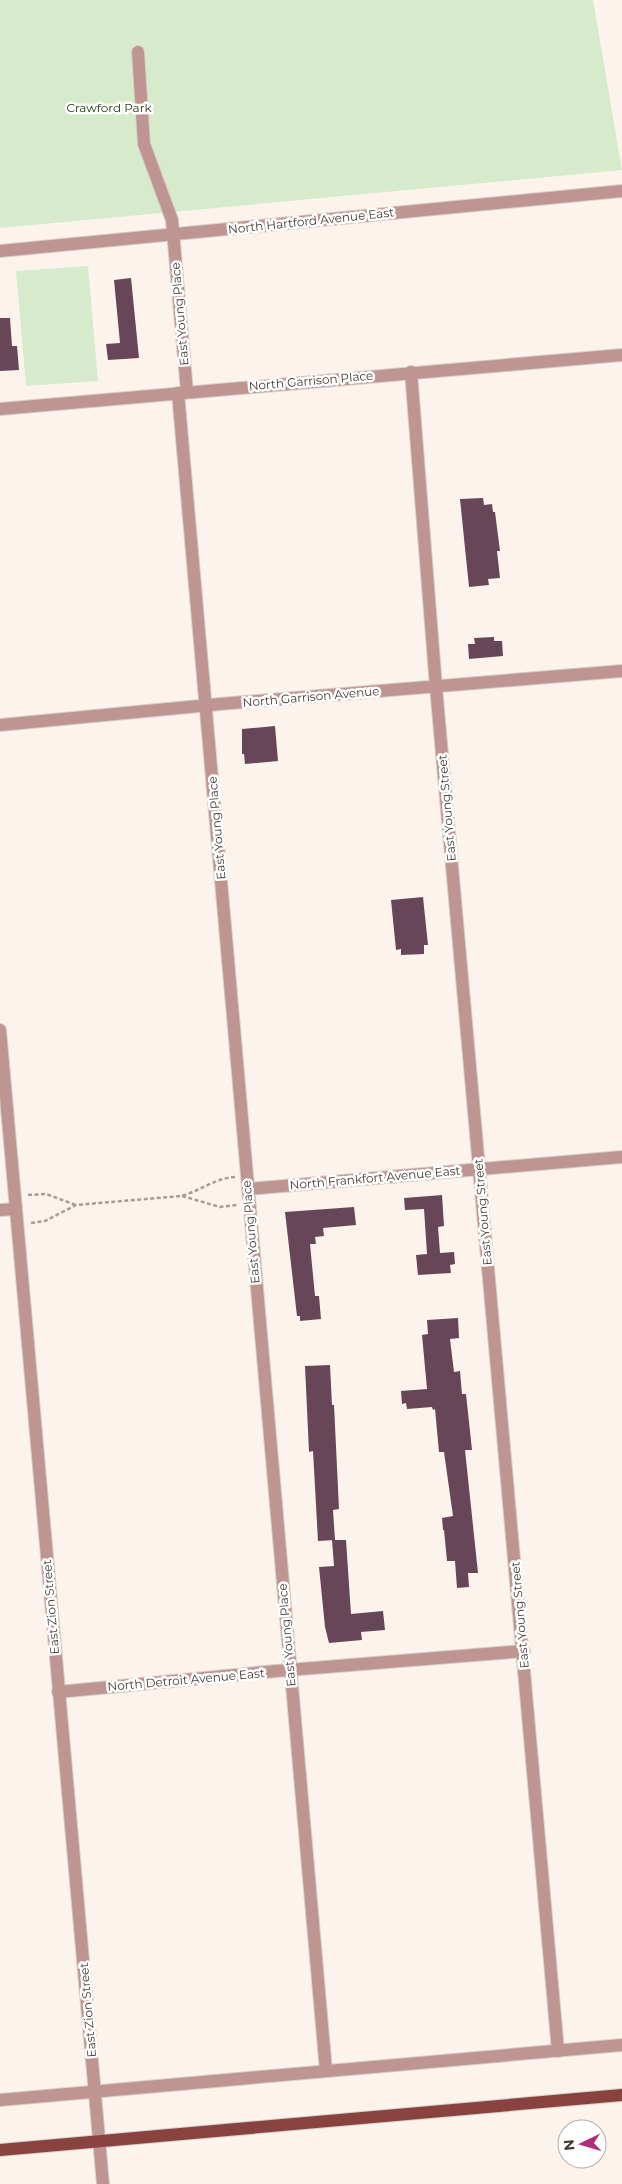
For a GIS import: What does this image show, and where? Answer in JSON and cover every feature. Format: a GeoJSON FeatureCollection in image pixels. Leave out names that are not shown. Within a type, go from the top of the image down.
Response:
{"type":"FeatureCollection","features":[{"type":"Feature","properties":{"kind":"main road"},"geometry":{"type":"LineString","coordinates":[[0,2150],[622,2095]]}},
{"type":"Feature","properties":{"kind":"street","name":"East Young Place"},"geometry":{"type":"LineString","coordinates":[[138,52],[144,144],[172,220],[182,392],[206,705],[326,2071]]}},
{"type":"Feature","properties":{"kind":"street","name":"North Hartford Avenue East"},"geometry":{"type":"LineString","coordinates":[[0,251],[622,191]]}},
{"type":"Feature","properties":{"kind":"street","name":"North Garrison Place"},"geometry":{"type":"LineString","coordinates":[[0,409],[622,355]]}},
{"type":"Feature","properties":{"kind":"street","name":"East Young Street"},"geometry":{"type":"LineString","coordinates":[[410,372],[436,687],[524,1651],[558,2051]]}},
{"type":"Feature","properties":{"kind":"street","name":"North Garrison Avenue"},"geometry":{"type":"LineString","coordinates":[[0,725],[206,705],[622,671]]}},
{"type":"Feature","properties":{"kind":"street","name":"East Zion Street"},"geometry":{"type":"LineString","coordinates":[[0,1030],[103,2184]]}},
{"type":"Feature","properties":{"kind":"street","name":"North Frankfort Avenue East"},"geometry":{"type":"LineString","coordinates":[[248,1190],[622,1157]]}},
{"type":"Feature","properties":{"kind":"street"},"geometry":{"type":"LineString","coordinates":[[0,1210],[16,1209]]}},
{"type":"Feature","properties":{"kind":"street","name":"North Detroit Avenue East"},"geometry":{"type":"LineString","coordinates":[[58,1692],[290,1670],[524,1651]]}},
{"type":"Feature","properties":{"kind":"street"},"geometry":{"type":"LineString","coordinates":[[0,2100],[622,2045]]}},
{"type":"Feature","properties":{"kind":"path"},"geometry":{"type":"LineString","coordinates":[[181,1196],[223,1178]]}},
{"type":"Feature","properties":{"kind":"path"},"geometry":{"type":"LineString","coordinates":[[46,1194],[76,1205]]}},
{"type":"Feature","properties":{"kind":"path"},"geometry":{"type":"LineString","coordinates":[[44,1221],[76,1205],[181,1196],[193,1197],[220,1207]]}},
{"type":"Feature","properties":{"kind":"green space","name":"Crawford Park"},"geometry":{"type":"Polygon","coordinates":[[[0,0],[593,0],[622,170],[0,228],[0,0]]]}},
{"type":"Feature","properties":{"kind":"green space"},"geometry":{"type":"Polygon","coordinates":[[[88,266],[98,381],[26,386],[16,271],[88,266]]]}},
{"type":"Feature","properties":{"kind":"building"},"geometry":{"type":"Polygon","coordinates":[[[131,278],[139,358],[108,360],[106,344],[120,343],[114,280],[131,278]]]}},
{"type":"Feature","properties":{"kind":"building"},"geometry":{"type":"Polygon","coordinates":[[[0,318],[10,318],[12,346],[17,346],[19,370],[0,371],[0,318]]]}},
{"type":"Feature","properties":{"kind":"building"},"geometry":{"type":"Polygon","coordinates":[[[483,498],[484,505],[492,504],[493,512],[495,512],[500,551],[497,551],[500,578],[488,579],[489,585],[469,587],[460,499],[483,498]]]}},
{"type":"Feature","properties":{"kind":"building"},"geometry":{"type":"Polygon","coordinates":[[[494,637],[494,641],[502,641],[503,656],[469,659],[468,644],[475,644],[474,638],[494,637]]]}},
{"type":"Feature","properties":{"kind":"building"},"geometry":{"type":"Polygon","coordinates":[[[275,726],[278,761],[245,764],[244,754],[242,754],[242,729],[275,726]]]}},
{"type":"Feature","properties":{"kind":"building"},"geometry":{"type":"Polygon","coordinates":[[[423,897],[428,945],[424,945],[424,954],[401,955],[401,949],[396,950],[391,900],[423,897]]]}},
{"type":"Feature","properties":{"kind":"building"},"geometry":{"type":"Polygon","coordinates":[[[442,1195],[444,1226],[438,1227],[440,1253],[454,1252],[455,1264],[450,1265],[451,1273],[418,1275],[416,1255],[427,1254],[424,1209],[405,1210],[404,1198],[442,1195]]]}},
{"type":"Feature","properties":{"kind":"building"},"geometry":{"type":"Polygon","coordinates":[[[354,1207],[356,1225],[323,1228],[324,1236],[315,1237],[316,1244],[310,1244],[315,1296],[319,1296],[321,1319],[300,1321],[300,1316],[297,1316],[285,1212],[354,1207]]]}},
{"type":"Feature","properties":{"kind":"building"},"geometry":{"type":"Polygon","coordinates":[[[458,1318],[459,1338],[450,1339],[454,1372],[460,1371],[462,1394],[466,1394],[472,1450],[465,1450],[478,1573],[468,1573],[469,1587],[457,1588],[455,1561],[447,1561],[443,1530],[442,1518],[453,1516],[444,1452],[439,1452],[435,1409],[433,1410],[432,1407],[407,1409],[406,1403],[402,1404],[401,1391],[427,1389],[422,1335],[428,1334],[427,1320],[458,1318]]]}},
{"type":"Feature","properties":{"kind":"building"},"geometry":{"type":"Polygon","coordinates":[[[330,1365],[339,1509],[333,1510],[335,1540],[318,1541],[313,1451],[309,1452],[305,1366],[330,1365]]]}},
{"type":"Feature","properties":{"kind":"building"},"geometry":{"type":"Polygon","coordinates":[[[332,1540],[346,1540],[351,1614],[383,1611],[385,1630],[361,1632],[362,1640],[329,1643],[325,1627],[319,1567],[334,1566],[332,1540]]]}}]}
